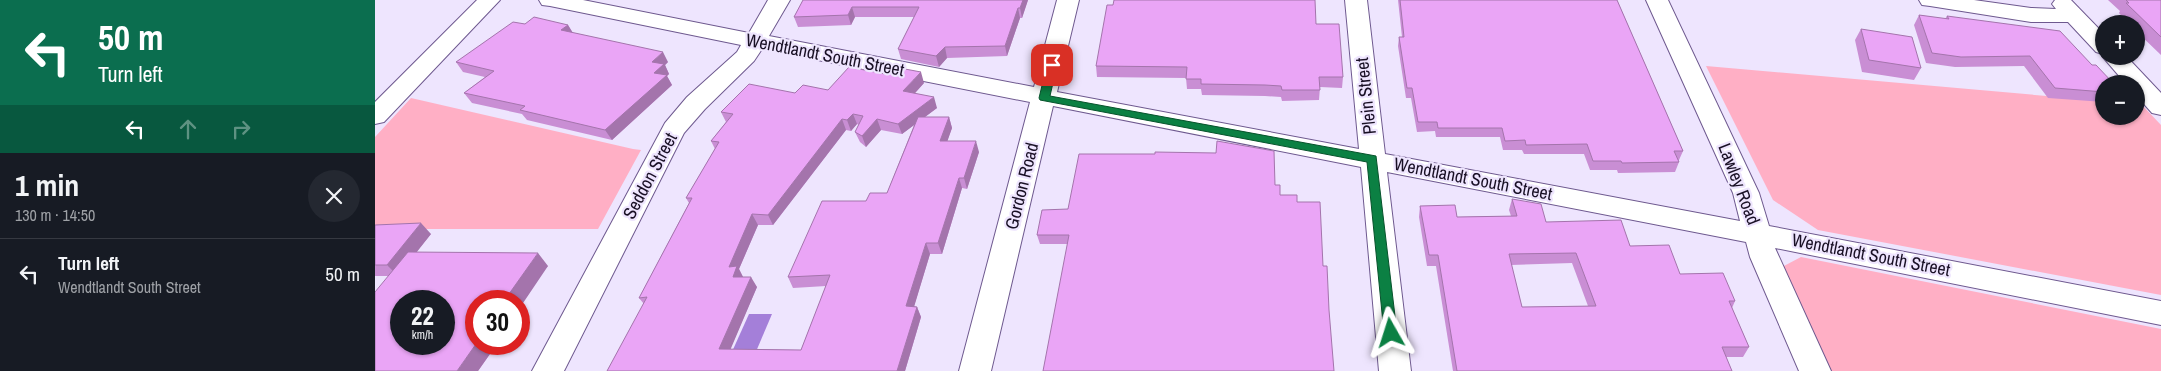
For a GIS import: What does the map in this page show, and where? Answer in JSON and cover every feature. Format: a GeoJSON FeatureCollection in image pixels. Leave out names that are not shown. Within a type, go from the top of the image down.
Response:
{"type":"FeatureCollection","features":[{"type":"Feature","properties":{"kind":"street"},"geometry":{"type":"LineString","coordinates":[[375,116],[489,0]]}},
{"type":"Feature","properties":{"kind":"street","name":"Wendtlandt South Street"},"geometry":{"type":"LineString","coordinates":[[550,0],[1044,98],[1758,233],[2161,313]]}},
{"type":"Feature","properties":{"kind":"street","name":"Seddon Street"},"geometry":{"type":"LineString","coordinates":[[548,371],[674,129],[696,103],[746,56],[779,0]]}},
{"type":"Feature","properties":{"kind":"street","name":"Gordon Road"},"geometry":{"type":"LineString","coordinates":[[975,371],[1068,0]]}},
{"type":"Feature","properties":{"kind":"street","name":"Plein Street"},"geometry":{"type":"LineString","coordinates":[[1356,0],[1395,371]]}},
{"type":"Feature","properties":{"kind":"street","name":"Lawley Road"},"geometry":{"type":"LineString","coordinates":[[1657,0],[1746,193],[1764,257],[1815,371]]}},
{"type":"Feature","properties":{"kind":"street"},"geometry":{"type":"LineString","coordinates":[[1930,0],[2031,15],[2075,16]]}},
{"type":"Feature","properties":{"kind":"street"},"geometry":{"type":"LineString","coordinates":[[2059,0],[2095,37]]}},
{"type":"Feature","properties":{"kind":"street"},"geometry":{"type":"LineString","coordinates":[[2121,65],[2161,107]]}},
{"type":"Feature","properties":{"kind":"shaded area"},"geometry":{"type":"Polygon","coordinates":[[[1706,66],[2095,100],[2095,125],[2145,125],[2145,108],[2161,125],[2161,295],[1818,230],[1773,200],[1706,66]]]}},
{"type":"Feature","properties":{"kind":"shaded area"},"geometry":{"type":"Polygon","coordinates":[[[411,98],[641,150],[598,229],[375,229],[375,137],[411,98]]]}},
{"type":"Feature","properties":{"kind":"shaded area"},"geometry":{"type":"Polygon","coordinates":[[[1801,257],[2161,329],[2161,371],[1830,371],[1782,267],[1801,257]]]}},
{"type":"Feature","properties":{"kind":"shaded area"},"geometry":{"type":"Polygon","coordinates":[[[749,314],[772,314],[755,354],[731,354],[749,314]]]}},
{"type":"Feature","properties":{"kind":"building"},"geometry":{"type":"Polygon","coordinates":[[[803,0],[1023,0],[1020,8],[1018,8],[1005,46],[945,47],[936,56],[898,49],[919,7],[852,7],[848,15],[794,17],[803,0]]]}},
{"type":"Feature","properties":{"kind":"building"},"geometry":{"type":"Polygon","coordinates":[[[1114,0],[1315,0],[1316,24],[1339,24],[1343,77],[1319,77],[1320,90],[1282,90],[1281,86],[1201,84],[1201,79],[1186,79],[1187,67],[1096,66],[1107,5],[1113,5],[1114,0]]]}},
{"type":"Feature","properties":{"kind":"building"},"geometry":{"type":"Polygon","coordinates":[[[1400,0],[1617,0],[1683,151],[1674,151],[1679,162],[1622,163],[1621,161],[1593,161],[1587,144],[1526,145],[1525,140],[1505,141],[1502,128],[1438,128],[1437,122],[1418,122],[1412,88],[1407,88],[1399,37],[1404,37],[1400,0]]]}},
{"type":"Feature","properties":{"kind":"building"},"geometry":{"type":"Polygon","coordinates":[[[2126,0],[2161,0],[2161,37],[2145,21],[2145,15],[2138,15],[2126,3],[2129,3],[2126,0]]]}},
{"type":"Feature","properties":{"kind":"building"},"geometry":{"type":"Polygon","coordinates":[[[1919,15],[1949,19],[1947,16],[2060,31],[2092,65],[2096,65],[2105,75],[2095,75],[2095,91],[2055,88],[2030,56],[1961,57],[1932,53],[1919,15]]]}},
{"type":"Feature","properties":{"kind":"building"},"geometry":{"type":"Polygon","coordinates":[[[534,17],[568,25],[561,30],[663,52],[652,62],[664,64],[654,73],[667,75],[605,130],[520,110],[525,106],[464,93],[494,71],[456,62],[513,22],[525,24],[534,17]]]}},
{"type":"Feature","properties":{"kind":"building"},"geometry":{"type":"Polygon","coordinates":[[[1861,29],[1912,37],[1921,68],[1869,60],[1861,29]]]}},
{"type":"Feature","properties":{"kind":"building"},"geometry":{"type":"Polygon","coordinates":[[[889,66],[921,72],[903,91],[934,97],[898,124],[877,119],[862,136],[855,132],[863,116],[853,114],[847,120],[842,119],[768,215],[752,214],[729,267],[737,266],[733,277],[751,277],[719,349],[801,350],[830,275],[788,277],[822,201],[866,201],[870,193],[887,193],[918,117],[949,117],[940,141],[976,141],[964,178],[959,178],[938,243],[926,243],[906,306],[917,307],[897,371],[607,371],[647,297],[639,298],[692,198],[686,198],[719,142],[711,141],[733,114],[721,112],[749,84],[795,93],[803,85],[828,90],[849,67],[885,74],[889,66]]]}},
{"type":"Feature","properties":{"kind":"building"},"geometry":{"type":"Polygon","coordinates":[[[1217,141],[1274,151],[1275,185],[1280,185],[1280,195],[1297,195],[1297,202],[1320,202],[1323,266],[1327,266],[1334,371],[1043,371],[1069,235],[1037,235],[1042,210],[1068,209],[1079,154],[1216,153],[1217,141]]]}},
{"type":"Feature","properties":{"kind":"building"},"geometry":{"type":"Polygon","coordinates":[[[1512,199],[1541,204],[1546,222],[1621,220],[1630,246],[1669,245],[1680,274],[1723,273],[1735,301],[1729,301],[1749,347],[1722,347],[1732,371],[1457,371],[1438,255],[1429,255],[1420,206],[1455,205],[1457,217],[1517,216],[1512,199]],[[1576,253],[1509,254],[1522,307],[1596,306],[1576,253]]]}},
{"type":"Feature","properties":{"kind":"building"},"geometry":{"type":"Polygon","coordinates":[[[421,223],[387,265],[375,265],[375,225],[421,223]]]}},
{"type":"Feature","properties":{"kind":"building"},"geometry":{"type":"Polygon","coordinates":[[[408,252],[538,253],[512,290],[465,290],[465,355],[468,355],[457,371],[375,371],[375,292],[408,252]]]}},
{"type":"Feature","properties":{"kind":"route"},"geometry":{"type":"LineString","coordinates":[[1052,65],[1044,98],[1372,159],[1391,333]]}}]}
